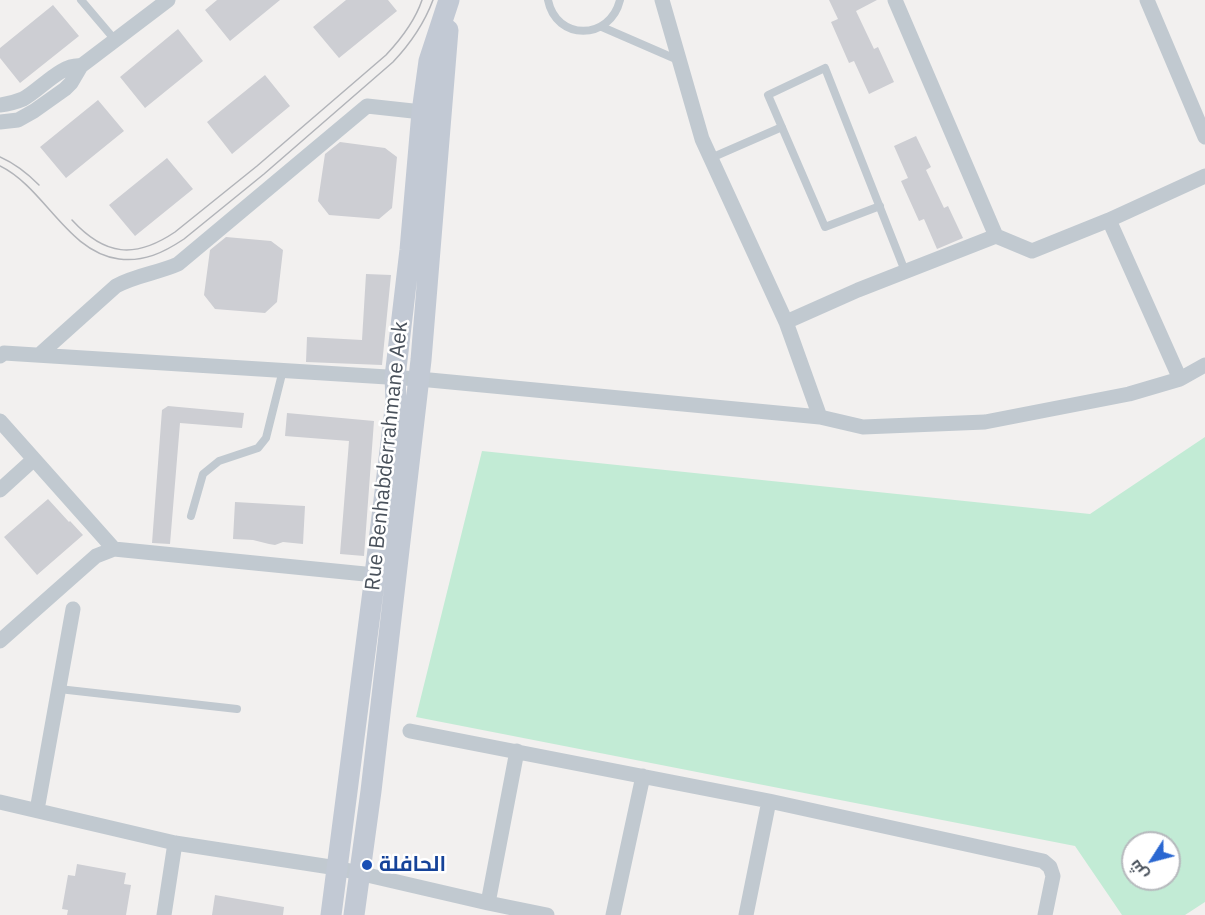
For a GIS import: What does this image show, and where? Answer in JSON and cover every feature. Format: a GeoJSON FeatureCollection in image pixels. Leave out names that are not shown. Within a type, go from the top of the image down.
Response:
{"type":"FeatureCollection","features":[{"type":"Feature","properties":{"kind":"main road","name":"Rue Benhabderrahmane Aek"},"geometry":{"type":"LineString","coordinates":[[331,915],[396,401],[395,377],[410,250],[422,112],[429,61],[450,0]]}},
{"type":"Feature","properties":{"kind":"main road","name":"Rue Benhabderrahmane Aek"},"geometry":{"type":"LineString","coordinates":[[354,915],[371,791],[419,379],[450,0]]}},
{"type":"Feature","properties":{"kind":"street"},"geometry":{"type":"LineString","coordinates":[[0,122],[18,120],[65,89],[81,66],[168,0]]}},
{"type":"Feature","properties":{"kind":"street"},"geometry":{"type":"LineString","coordinates":[[662,0],[702,139],[786,322],[820,417]]}},
{"type":"Feature","properties":{"kind":"street"},"geometry":{"type":"LineString","coordinates":[[895,0],[996,236]]}},
{"type":"Feature","properties":{"kind":"street"},"geometry":{"type":"LineString","coordinates":[[1147,0],[1205,136]]}},
{"type":"Feature","properties":{"kind":"street"},"geometry":{"type":"LineString","coordinates":[[0,105],[22,100],[68,68],[74,65],[81,66]]}},
{"type":"Feature","properties":{"kind":"street"},"geometry":{"type":"LineString","coordinates":[[39,355],[117,286],[130,279],[177,264],[367,106],[422,112]]}},
{"type":"Feature","properties":{"kind":"street"},"geometry":{"type":"LineString","coordinates":[[786,322],[858,290],[996,236],[1032,251],[1109,220],[1205,176]]}},
{"type":"Feature","properties":{"kind":"street"},"geometry":{"type":"LineString","coordinates":[[1109,220],[1180,379]]}},
{"type":"Feature","properties":{"kind":"street"},"geometry":{"type":"LineString","coordinates":[[0,356],[4,353],[395,377],[820,417],[863,427],[985,422],[1129,394],[1180,379],[1205,365]]}},
{"type":"Feature","properties":{"kind":"street"},"geometry":{"type":"LineString","coordinates":[[0,421],[114,549]]}},
{"type":"Feature","properties":{"kind":"street"},"geometry":{"type":"LineString","coordinates":[[0,490],[33,460]]}},
{"type":"Feature","properties":{"kind":"street"},"geometry":{"type":"LineString","coordinates":[[0,641],[96,556],[114,549],[375,575]]}},
{"type":"Feature","properties":{"kind":"street"},"geometry":{"type":"LineString","coordinates":[[37,810],[73,609]]}},
{"type":"Feature","properties":{"kind":"street"},"geometry":{"type":"LineString","coordinates":[[410,730],[769,801],[1043,861],[1050,867],[1053,876],[1046,915]]}},
{"type":"Feature","properties":{"kind":"street"},"geometry":{"type":"LineString","coordinates":[[488,903],[517,751]]}},
{"type":"Feature","properties":{"kind":"street"},"geometry":{"type":"LineString","coordinates":[[614,915],[643,776]]}},
{"type":"Feature","properties":{"kind":"street"},"geometry":{"type":"LineString","coordinates":[[746,915],[769,801]]}},
{"type":"Feature","properties":{"kind":"street"},"geometry":{"type":"LineString","coordinates":[[0,802],[176,843],[337,868],[547,915]]}},
{"type":"Feature","properties":{"kind":"street"},"geometry":{"type":"LineString","coordinates":[[164,915],[176,843]]}},
{"type":"Feature","properties":{"kind":"lane"},"geometry":{"type":"LineString","coordinates":[[81,0],[115,40]]}},
{"type":"Feature","properties":{"kind":"lane"},"geometry":{"type":"LineString","coordinates":[[548,0],[549,7],[556,18],[566,26],[578,31],[590,31],[602,27],[612,19],[620,0]]}},
{"type":"Feature","properties":{"kind":"lane"},"geometry":{"type":"LineString","coordinates":[[602,27],[679,60]]}},
{"type":"Feature","properties":{"kind":"lane"},"geometry":{"type":"LineString","coordinates":[[880,206],[825,227],[768,95],[825,68],[880,206],[905,271]]}},
{"type":"Feature","properties":{"kind":"lane"},"geometry":{"type":"LineString","coordinates":[[711,158],[782,126]]}},
{"type":"Feature","properties":{"kind":"lane"},"geometry":{"type":"LineString","coordinates":[[191,516],[203,474],[219,460],[258,448],[266,438],[283,370]]}},
{"type":"Feature","properties":{"kind":"lane"},"geometry":{"type":"LineString","coordinates":[[59,689],[237,709]]}},
{"type":"Feature","properties":{"kind":"green space"},"geometry":{"type":"Polygon","coordinates":[[[1205,437],[1205,902],[1185,915],[1122,915],[1075,846],[416,717],[482,451],[1090,514],[1205,437]]]}},
{"type":"Feature","properties":{"kind":"building"},"geometry":{"type":"Polygon","coordinates":[[[217,0],[280,0],[230,41],[205,10],[217,0]]]}},
{"type":"Feature","properties":{"kind":"building"},"geometry":{"type":"Polygon","coordinates":[[[346,0],[388,0],[397,11],[339,58],[313,27],[346,0]]]}},
{"type":"Feature","properties":{"kind":"building"},"geometry":{"type":"Polygon","coordinates":[[[829,0],[877,0],[856,11],[874,49],[878,47],[894,82],[869,94],[854,61],[849,63],[831,22],[838,19],[829,0]]]}},
{"type":"Feature","properties":{"kind":"building"},"geometry":{"type":"Polygon","coordinates":[[[53,5],[79,36],[20,83],[0,58],[0,48],[53,5]]]}},
{"type":"Feature","properties":{"kind":"building"},"geometry":{"type":"Polygon","coordinates":[[[178,29],[203,61],[145,108],[120,77],[178,29]]]}},
{"type":"Feature","properties":{"kind":"building"},"geometry":{"type":"Polygon","coordinates":[[[265,75],[290,106],[232,154],[207,122],[265,75]]]}},
{"type":"Feature","properties":{"kind":"building"},"geometry":{"type":"Polygon","coordinates":[[[98,100],[124,131],[66,178],[40,147],[98,100]]]}},
{"type":"Feature","properties":{"kind":"building"},"geometry":{"type":"Polygon","coordinates":[[[916,136],[931,167],[926,170],[944,208],[948,206],[963,238],[937,249],[924,219],[919,221],[901,181],[908,178],[894,146],[916,136]]]}},
{"type":"Feature","properties":{"kind":"building"},"geometry":{"type":"Polygon","coordinates":[[[340,142],[385,148],[397,157],[392,208],[379,219],[329,215],[318,201],[325,154],[340,142]]]}},
{"type":"Feature","properties":{"kind":"building"},"geometry":{"type":"Polygon","coordinates":[[[167,158],[193,189],[135,236],[109,205],[167,158]]]}},
{"type":"Feature","properties":{"kind":"building"},"geometry":{"type":"Polygon","coordinates":[[[226,237],[271,241],[283,250],[277,302],[265,313],[215,309],[204,295],[210,250],[226,237]]]}},
{"type":"Feature","properties":{"kind":"building"},"geometry":{"type":"Polygon","coordinates":[[[366,274],[391,275],[382,365],[306,362],[307,337],[362,340],[366,274]]]}},
{"type":"Feature","properties":{"kind":"building"},"geometry":{"type":"Polygon","coordinates":[[[168,406],[244,413],[242,428],[180,423],[170,544],[152,543],[162,410],[168,406]]]}},
{"type":"Feature","properties":{"kind":"building"},"geometry":{"type":"Polygon","coordinates":[[[287,413],[374,421],[364,556],[340,554],[349,441],[285,436],[287,413]]]}},
{"type":"Feature","properties":{"kind":"building"},"geometry":{"type":"Polygon","coordinates":[[[48,499],[83,535],[37,575],[4,537],[48,499]]]}},
{"type":"Feature","properties":{"kind":"building"},"geometry":{"type":"Polygon","coordinates":[[[235,502],[305,506],[303,544],[283,542],[275,545],[253,540],[233,539],[235,502]]]}},
{"type":"Feature","properties":{"kind":"building"},"geometry":{"type":"Polygon","coordinates":[[[77,864],[126,873],[124,884],[131,885],[126,915],[67,915],[68,910],[62,909],[68,875],[75,876],[77,864]]]}},
{"type":"Feature","properties":{"kind":"building"},"geometry":{"type":"Polygon","coordinates":[[[215,895],[284,907],[283,915],[212,915],[215,895]]]}},
{"type":"Feature","properties":{"kind":"tram line"},"geometry":{"type":"LineString","coordinates":[[72,220],[96,241],[121,250],[147,247],[175,232],[257,166],[386,55],[407,29],[422,0]]}},
{"type":"Feature","properties":{"kind":"tram line"},"geometry":{"type":"LineString","coordinates":[[0,166],[30,189],[85,245],[101,254],[119,259],[137,259],[153,255],[184,239],[264,174],[393,62],[416,33],[433,0]]}},
{"type":"Feature","properties":{"kind":"tram line"},"geometry":{"type":"LineString","coordinates":[[0,157],[21,169],[39,185]]}},
{"type":"Feature","properties":{"kind":"place","name":"الحافلة"},"geometry":{"type":"Point","coordinates":[367,865]}}]}
